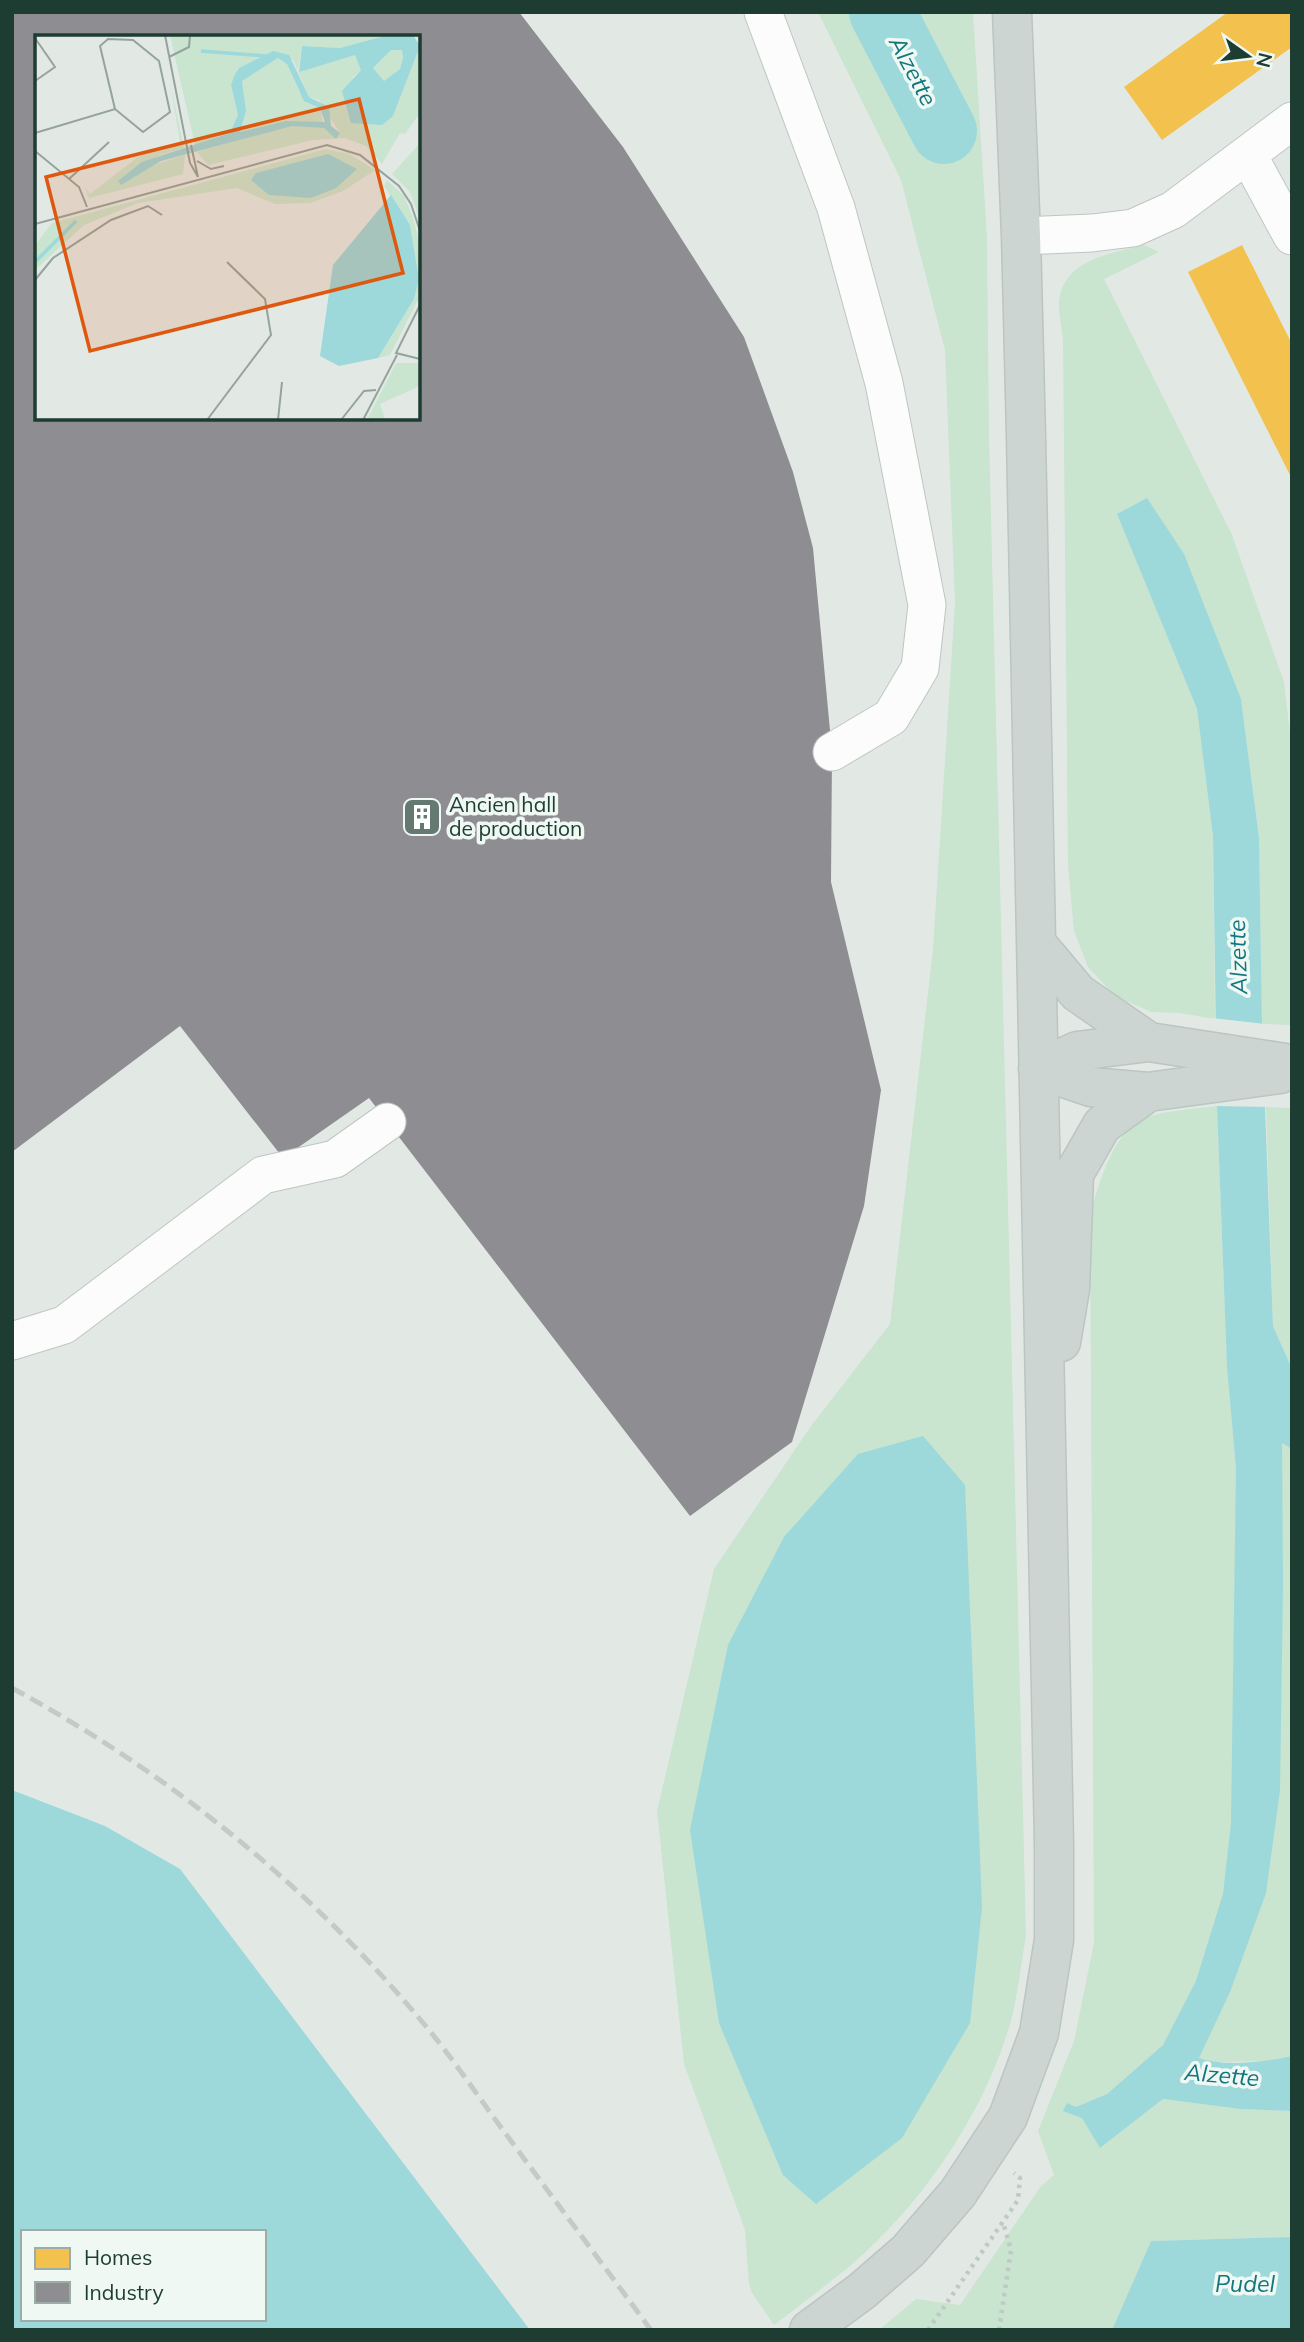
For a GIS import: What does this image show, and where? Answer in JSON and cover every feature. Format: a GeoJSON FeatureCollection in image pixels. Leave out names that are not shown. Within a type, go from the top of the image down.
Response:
{"type":"FeatureCollection","features":[{"type":"Feature","properties":{"kind":"main road"},"geometry":{"type":"LineString","coordinates":[[810,2330],[862,2291],[908,2251],[958,2193],[1008,2117],[1039,2033],[1054,1940],[1021,236],[1012,12]]}},
{"type":"Feature","properties":{"kind":"main road"},"geometry":{"type":"LineString","coordinates":[[1036,943],[1078,993],[1149,1042]]}},
{"type":"Feature","properties":{"kind":"main road"},"geometry":{"type":"LineString","coordinates":[[1038,1069],[1077,1051],[1149,1042],[1292,1064]]}},
{"type":"Feature","properties":{"kind":"main road"},"geometry":{"type":"LineString","coordinates":[[1038,1069],[1091,1087],[1148,1092],[1292,1072]]}},
{"type":"Feature","properties":{"kind":"main road"},"geometry":{"type":"LineString","coordinates":[[1046,1437],[1070,1289],[1074,1174],[1102,1125],[1148,1092]]}},
{"type":"Feature","properties":{"kind":"street"},"geometry":{"type":"LineString","coordinates":[[763,12],[836,208],[884,383],[927,605],[920,668],[891,718],[832,751]]}},
{"type":"Feature","properties":{"kind":"street"},"geometry":{"type":"LineString","coordinates":[[1021,236],[1133,228],[1173,210],[1292,121]]}},
{"type":"Feature","properties":{"kind":"street"},"geometry":{"type":"LineString","coordinates":[[1248,155],[1292,236]]}},
{"type":"Feature","properties":{"kind":"street"},"geometry":{"type":"LineString","coordinates":[[12,1341],[64,1325],[263,1175],[335,1159],[387,1122]]}},
{"type":"Feature","properties":{"kind":"path"},"geometry":{"type":"LineString","coordinates":[[928,2330],[1018,2200],[1020,2178],[985,2152]]}},
{"type":"Feature","properties":{"kind":"path"},"geometry":{"type":"LineString","coordinates":[[999,2330],[1011,2250],[1003,2221]]}},
{"type":"Feature","properties":{"kind":"green space"},"geometry":{"type":"Polygon","coordinates":[[[818,12],[973,12],[987,238],[989,436],[1026,1935],[1013,2013],[998,2058],[984,2092],[947,2156],[902,2215],[876,2242],[850,2266],[774,2325],[752,2293],[745,2230],[684,2064],[657,1811],[714,1569],[811,1426],[890,1324],[933,949],[955,603],[945,350],[901,180],[818,12]]]}},
{"type":"Feature","properties":{"kind":"green space"},"geometry":{"type":"Polygon","coordinates":[[[1144,245],[1159,252],[1104,279],[1232,535],[1284,682],[1292,750],[1292,1025],[1262,1024],[1259,838],[1241,699],[1117,514],[1197,709],[1213,836],[1215,1019],[1180,1013],[1151,1012],[1115,996],[1088,967],[1074,931],[1068,866],[1063,339],[1059,301],[1063,287],[1079,267],[1103,256],[1144,245]]]}},
{"type":"Feature","properties":{"kind":"green space"},"geometry":{"type":"Polygon","coordinates":[[[1217,1106],[1227,1367],[1236,1469],[1282,1515],[1282,1441],[1292,1449],[1292,2056],[1271,2061],[1210,2062],[1163,2045],[1107,2094],[1076,2107],[1100,2148],[1163,2099],[1240,2109],[1292,2111],[1292,2237],[1151,2241],[1112,2330],[879,2330],[916,2299],[960,2305],[1041,2186],[1054,2175],[1038,2131],[1074,2041],[1094,1943],[1090,1213],[1110,1158],[1125,1133],[1135,1123],[1164,1113],[1217,1106]]]}},
{"type":"Feature","properties":{"kind":"green space"},"geometry":{"type":"Polygon","coordinates":[[[1266,1107],[1292,1108],[1292,1369],[1273,1326],[1266,1107]]]}},
{"type":"Feature","properties":{"kind":"water"},"geometry":{"type":"Polygon","coordinates":[[[1147,498],[1184,554],[1241,699],[1259,838],[1262,1024],[1273,1326],[1292,1369],[1292,1449],[1282,1443],[1280,1790],[1266,1893],[1230,1992],[1199,2058],[1233,2063],[1292,2056],[1292,2111],[1240,2109],[1163,2099],[1100,2148],[1082,2118],[1063,2111],[1067,2103],[1076,2107],[1107,2094],[1163,2045],[1196,1981],[1223,1894],[1231,1823],[1236,1469],[1227,1367],[1217,1106],[1213,836],[1197,709],[1117,514],[1147,498]]]}},
{"type":"Feature","properties":{"kind":"water"},"geometry":{"type":"Polygon","coordinates":[[[923,1436],[965,1485],[982,1907],[970,2023],[902,2138],[816,2204],[783,2175],[719,2023],[690,1830],[728,1645],[784,1537],[858,1454],[923,1436]]]}},
{"type":"Feature","properties":{"kind":"water"},"geometry":{"type":"Polygon","coordinates":[[[12,1790],[105,1826],[180,1869],[530,2330],[12,2330],[12,1790]]]}},
{"type":"Feature","properties":{"kind":"water","name":"Pudel"},"geometry":{"type":"Polygon","coordinates":[[[1292,2237],[1292,2330],[1112,2330],[1151,2241],[1292,2237]]]}},
{"type":"Feature","properties":{"kind":"pier"},"geometry":{"type":"Polygon","coordinates":[[[1212,1018],[1265,1024],[1269,1107],[1214,1106],[1212,1018]]]}},
{"type":"Feature","properties":{"kind":"building: Homes"},"geometry":{"type":"Polygon","coordinates":[[[1228,12],[1292,12],[1292,47],[1162,140],[1124,87],[1228,12]]]}},
{"type":"Feature","properties":{"kind":"building: Homes"},"geometry":{"type":"Polygon","coordinates":[[[1242,245],[1292,344],[1292,479],[1188,272],[1242,245]]]}},
{"type":"Feature","properties":{"kind":"building: Industry","name":"Ancien hall de production"},"geometry":{"type":"Polygon","coordinates":[[[12,12],[519,12],[623,147],[744,337],[793,472],[813,548],[832,752],[831,882],[881,1090],[864,1206],[792,1442],[690,1516],[369,1098],[283,1158],[180,1026],[12,1152],[12,12]]]}},
{"type":"Feature","properties":{"kind":"waterway","name":"Alzette"},"geometry":{"type":"LineString","coordinates":[[882,12],[944,131]]}},
{"type":"Feature","properties":{"kind":"railway"},"geometry":{"type":"LineString","coordinates":[[12,1688],[127,1757],[181,1796],[285,1880],[333,1925],[380,1973],[434,2036],[651,2330]]}},
{"type":"Feature","properties":{"kind":"place","name":"Ancien hall de production"},"geometry":{"type":"Point","coordinates":[422,817]}}]}
